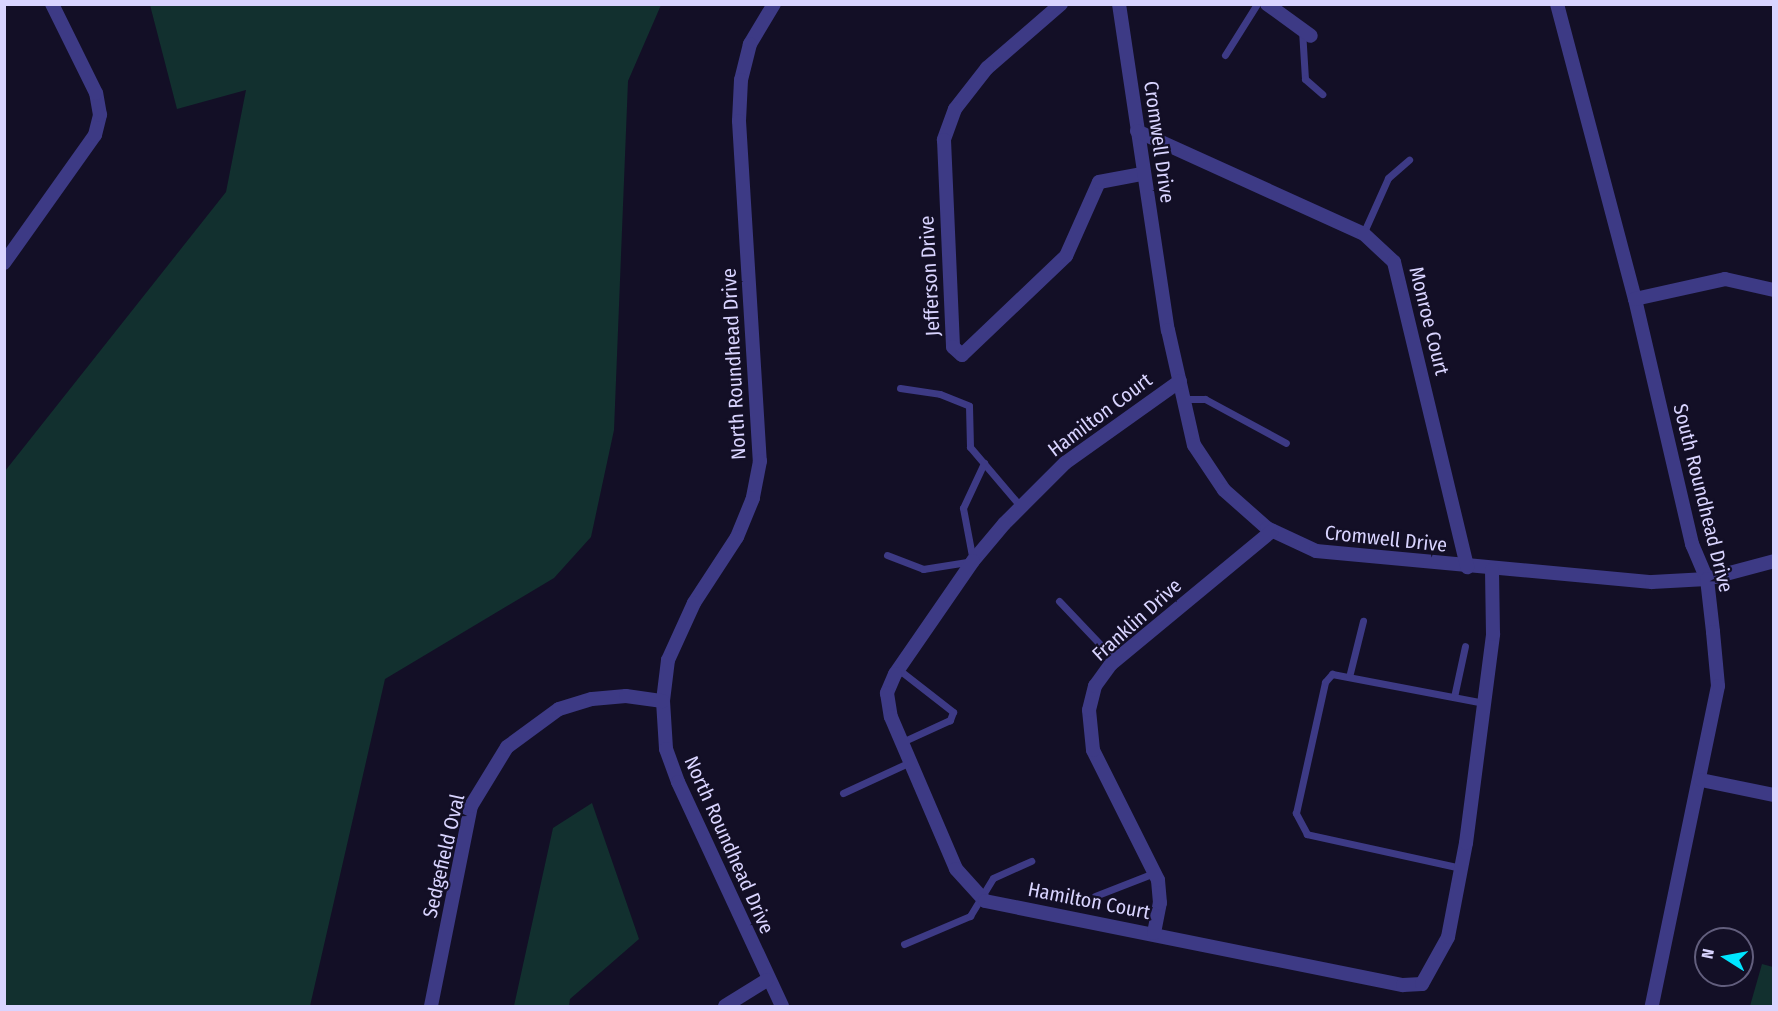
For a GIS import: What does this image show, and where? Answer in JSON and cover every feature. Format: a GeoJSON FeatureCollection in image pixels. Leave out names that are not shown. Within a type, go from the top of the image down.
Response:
{"type":"FeatureCollection","features":[{"type":"Feature","properties":{"kind":"street"},"geometry":{"type":"LineString","coordinates":[[4,263],[95,135],[100,114],[96,93],[52,4]]}},
{"type":"Feature","properties":{"kind":"street","name":"North Roundhead Drive"},"geometry":{"type":"LineString","coordinates":[[774,4],[750,44],[741,80],[739,121],[760,461],[753,498],[736,537],[694,603],[668,660],[663,700],[666,749],[678,782],[767,980],[782,1006]]}},
{"type":"Feature","properties":{"kind":"street","name":"Jefferson Drive"},"geometry":{"type":"LineString","coordinates":[[1061,4],[987,68],[955,109],[944,140],[953,347],[962,355],[1066,256],[1099,182],[1142,174]]}},
{"type":"Feature","properties":{"kind":"street","name":"Cromwell Drive"},"geometry":{"type":"LineString","coordinates":[[1119,4],[1142,174],[1194,446],[1224,490],[1272,531],[1316,551],[1492,570],[1652,582],[1707,579],[1773,561]]}},
{"type":"Feature","properties":{"kind":"street"},"geometry":{"type":"LineString","coordinates":[[1267,4],[1306,33]]}},
{"type":"Feature","properties":{"kind":"street","name":"South Roundhead Drive"},"geometry":{"type":"LineString","coordinates":[[1557,4],[1635,298],[1692,544],[1707,579],[1718,686],[1701,780],[1652,1006]]}},
{"type":"Feature","properties":{"kind":"street","name":"Monroe Court"},"geometry":{"type":"LineString","coordinates":[[1137,131],[1363,234],[1394,262],[1401,278],[1467,567]]}},
{"type":"Feature","properties":{"kind":"street"},"geometry":{"type":"LineString","coordinates":[[1635,298],[1725,279],[1773,290]]}},
{"type":"Feature","properties":{"kind":"street","name":"Hamilton Court"},"geometry":{"type":"LineString","coordinates":[[1180,381],[1065,463],[1021,507],[973,561],[898,669],[887,693],[902,742],[956,869],[981,898],[1403,985],[1422,984],[1448,937],[1461,868],[1493,634],[1492,570]]}},
{"type":"Feature","properties":{"kind":"street","name":"Franklin Drive"},"geometry":{"type":"LineString","coordinates":[[1154,933],[1160,903],[1154,873],[1093,750],[1089,710],[1095,686],[1115,660],[1272,531]]}},
{"type":"Feature","properties":{"kind":"street","name":"Sedgefield Oval"},"geometry":{"type":"LineString","coordinates":[[430,1006],[471,806],[507,747],[533,724],[581,703],[626,696],[663,700]]}},
{"type":"Feature","properties":{"kind":"street"},"geometry":{"type":"LineString","coordinates":[[1701,780],[1773,795]]}},
{"type":"Feature","properties":{"kind":"street"},"geometry":{"type":"LineString","coordinates":[[725,1006],[767,980]]}},
{"type":"Feature","properties":{"kind":"lane"},"geometry":{"type":"LineString","coordinates":[[1225,55],[1257,4]]}},
{"type":"Feature","properties":{"kind":"lane"},"geometry":{"type":"LineString","coordinates":[[1306,33],[1305,79],[1322,94]]}},
{"type":"Feature","properties":{"kind":"lane"},"geometry":{"type":"LineString","coordinates":[[1363,234],[1388,178],[1409,160]]}},
{"type":"Feature","properties":{"kind":"lane"},"geometry":{"type":"LineString","coordinates":[[900,388],[940,394],[969,406],[970,447],[1021,507]]}},
{"type":"Feature","properties":{"kind":"lane"},"geometry":{"type":"LineString","coordinates":[[1184,399],[1205,399],[1286,443]]}},
{"type":"Feature","properties":{"kind":"lane"},"geometry":{"type":"LineString","coordinates":[[887,555],[923,569],[973,561],[963,508],[984,463]]}},
{"type":"Feature","properties":{"kind":"lane"},"geometry":{"type":"LineString","coordinates":[[1059,601],[1115,660]]}},
{"type":"Feature","properties":{"kind":"lane"},"geometry":{"type":"LineString","coordinates":[[1349,677],[1363,621]]}},
{"type":"Feature","properties":{"kind":"lane"},"geometry":{"type":"LineString","coordinates":[[1454,697],[1465,646]]}},
{"type":"Feature","properties":{"kind":"lane"},"geometry":{"type":"LineString","coordinates":[[898,669],[953,712],[950,720],[902,742]]}},
{"type":"Feature","properties":{"kind":"lane"},"geometry":{"type":"LineString","coordinates":[[1461,868],[1306,834],[1296,813],[1325,682],[1332,674],[1484,703]]}},
{"type":"Feature","properties":{"kind":"lane"},"geometry":{"type":"LineString","coordinates":[[843,792],[910,762]]}},
{"type":"Feature","properties":{"kind":"lane"},"geometry":{"type":"LineString","coordinates":[[904,945],[964,920],[993,878],[1031,861]]}},
{"type":"Feature","properties":{"kind":"lane"},"geometry":{"type":"LineString","coordinates":[[1095,896],[1154,873]]}},
{"type":"Feature","properties":{"kind":"green space"},"geometry":{"type":"Polygon","coordinates":[[[150,5],[661,5],[628,81],[614,430],[591,537],[554,578],[385,679],[310,1006],[5,1006],[5,471],[226,192],[246,90],[177,109],[150,5]]]}},
{"type":"Feature","properties":{"kind":"green space"},"geometry":{"type":"Polygon","coordinates":[[[592,803],[639,939],[570,999],[569,1006],[514,1006],[553,828],[592,803]]]}},
{"type":"Feature","properties":{"kind":"green space"},"geometry":{"type":"Polygon","coordinates":[[[1762,964],[1773,967],[1773,1006],[1750,1006],[1762,964]]]}}]}
